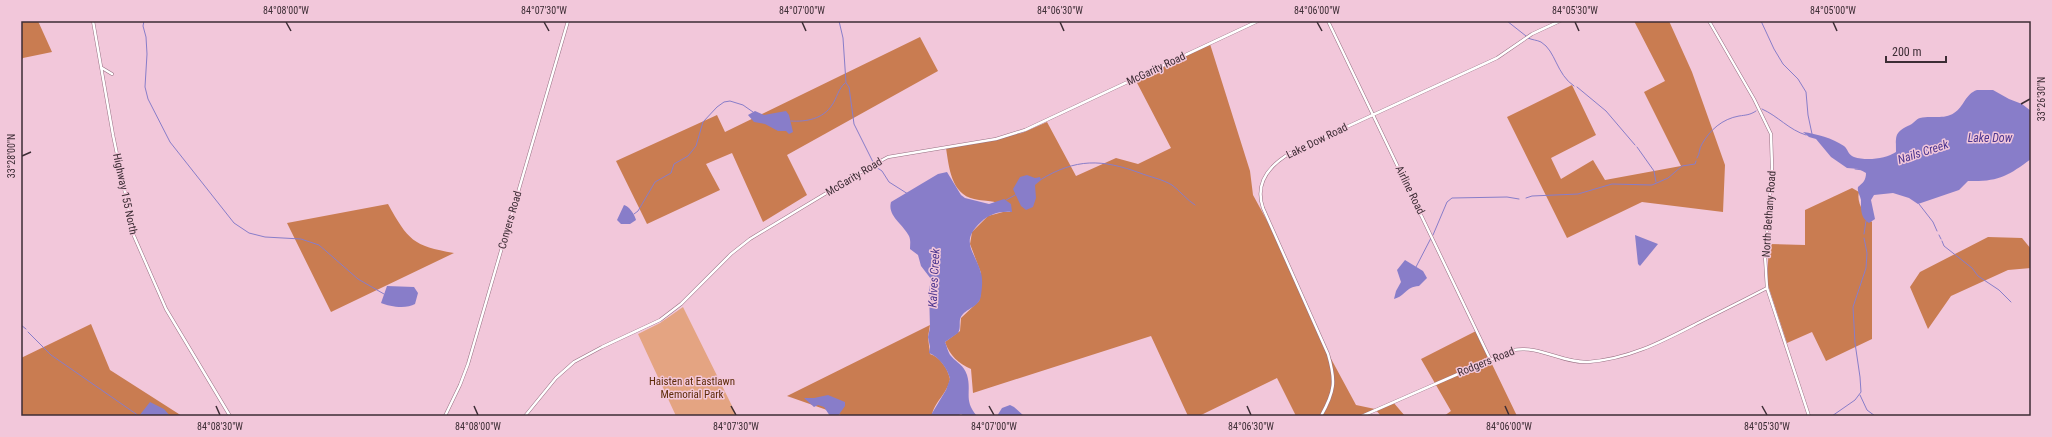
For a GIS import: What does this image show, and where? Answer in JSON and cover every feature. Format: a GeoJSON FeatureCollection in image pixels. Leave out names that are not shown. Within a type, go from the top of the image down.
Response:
{"type":"FeatureCollection","features":[{"type":"Feature","properties":{"kind":"street","name":"Highway 155 North"},"geometry":{"type":"LineString","coordinates":[[93,21],[134,236],[176,327],[230,416]]}},
{"type":"Feature","properties":{"kind":"street","name":"Conyers Road"},"geometry":{"type":"LineString","coordinates":[[445,416],[468,364],[568,21]]}},
{"type":"Feature","properties":{"kind":"street","name":"McGarity Road"},"geometry":{"type":"LineString","coordinates":[[525,416],[556,378],[574,362],[660,320],[681,304],[731,254],[750,239],[873,164],[888,157],[996,138],[1025,130],[1258,21]]}},
{"type":"Feature","properties":{"kind":"street","name":"Airline Road"},"geometry":{"type":"LineString","coordinates":[[1328,21],[1490,359]]}},
{"type":"Feature","properties":{"kind":"street","name":"Lake Dow Road"},"geometry":{"type":"LineString","coordinates":[[1322,415],[1333,393],[1332,369],[1328,354],[1263,208],[1260,190],[1265,175],[1284,157],[1373,114],[1497,58],[1532,34],[1560,21]]}},
{"type":"Feature","properties":{"kind":"street","name":"North Bethany Road"},"geometry":{"type":"LineString","coordinates":[[1709,21],[1754,99],[1771,134],[1772,167],[1765,256],[1767,288],[1809,416]]}},
{"type":"Feature","properties":{"kind":"street"},"geometry":{"type":"LineString","coordinates":[[101,66],[105,71],[112,74]]}},
{"type":"Feature","properties":{"kind":"street","name":"Rodgers Road"},"geometry":{"type":"LineString","coordinates":[[1362,416],[1513,350],[1522,348],[1538,350],[1570,361],[1606,360],[1625,357],[1650,348],[1767,288]]}},
{"type":"Feature","properties":{"kind":"green space","name":"Haisten at Eastlawn Memorial Park"},"geometry":{"type":"Polygon","coordinates":[[[683,307],[737,416],[676,416],[638,334],[660,323],[683,307]]]}},
{"type":"Feature","properties":{"kind":"shaded area"},"geometry":{"type":"Polygon","coordinates":[[[21,21],[38,21],[52,52],[23,58],[21,60],[21,21]]]}},
{"type":"Feature","properties":{"kind":"shaded area"},"geometry":{"type":"Polygon","coordinates":[[[1634,21],[1669,21],[1692,72],[1725,165],[1723,212],[1642,202],[1567,238],[1507,117],[1572,85],[1596,135],[1551,158],[1561,179],[1593,160],[1605,180],[1681,166],[1644,92],[1665,81],[1634,21]]]}},
{"type":"Feature","properties":{"kind":"shaded area"},"geometry":{"type":"Polygon","coordinates":[[[920,37],[938,71],[787,155],[807,195],[763,222],[732,153],[706,164],[720,190],[647,224],[616,161],[717,115],[725,132],[920,37]]]}},
{"type":"Feature","properties":{"kind":"shaded area"},"geometry":{"type":"Polygon","coordinates":[[[1210,44],[1250,171],[1253,195],[1271,228],[1322,342],[1356,405],[1375,409],[1361,416],[1296,416],[1277,378],[1199,416],[1188,416],[1151,336],[973,393],[971,369],[955,358],[949,351],[945,342],[960,331],[961,318],[979,301],[981,293],[981,273],[970,244],[972,232],[988,216],[1003,212],[1011,212],[997,203],[974,199],[960,192],[952,179],[946,148],[1022,133],[1047,122],[1076,176],[1116,158],[1138,164],[1171,148],[1135,79],[1210,44]]]}},
{"type":"Feature","properties":{"kind":"shaded area"},"geometry":{"type":"Polygon","coordinates":[[[1852,188],[1859,192],[1858,196],[1860,204],[1872,222],[1872,339],[1826,361],[1812,332],[1787,343],[1767,282],[1769,244],[1805,245],[1805,210],[1852,188]]]}},
{"type":"Feature","properties":{"kind":"shaded area"},"geometry":{"type":"Polygon","coordinates":[[[388,204],[401,226],[413,239],[420,244],[454,253],[331,312],[287,223],[388,204]]]}},
{"type":"Feature","properties":{"kind":"shaded area"},"geometry":{"type":"Polygon","coordinates":[[[1988,237],[2022,238],[2031,249],[2031,268],[2008,270],[1951,296],[1928,329],[1910,287],[1920,272],[1988,237]]]}},
{"type":"Feature","properties":{"kind":"shaded area"},"geometry":{"type":"Polygon","coordinates":[[[91,324],[110,370],[182,416],[21,416],[21,358],[91,324]]]}},
{"type":"Feature","properties":{"kind":"shaded area"},"geometry":{"type":"Polygon","coordinates":[[[930,325],[928,337],[930,354],[943,364],[950,379],[949,384],[933,411],[932,416],[844,416],[787,396],[930,325]]]}},
{"type":"Feature","properties":{"kind":"shaded area"},"geometry":{"type":"Polygon","coordinates":[[[1476,331],[1517,416],[1444,416],[1451,411],[1421,359],[1476,331]]]}},
{"type":"Feature","properties":{"kind":"shaded area"},"geometry":{"type":"Polygon","coordinates":[[[1393,402],[1405,416],[1381,416],[1375,409],[1393,402]]]}},
{"type":"Feature","properties":{"kind":"water","name":"Lake Dow"},"geometry":{"type":"Polygon","coordinates":[[[1977,90],[1993,90],[2022,104],[2031,111],[2031,159],[2016,170],[2002,177],[1987,180],[1968,181],[1959,190],[1918,204],[1909,198],[1893,193],[1874,195],[1871,200],[1875,219],[1869,223],[1863,216],[1861,200],[1858,192],[1858,187],[1863,183],[1866,173],[1859,169],[1847,168],[1831,157],[1816,139],[1809,137],[1803,132],[1819,135],[1834,141],[1844,146],[1850,155],[1854,157],[1864,159],[1881,158],[1896,152],[1896,138],[1901,130],[1920,118],[1942,117],[1954,113],[1970,94],[1977,90]]]}},
{"type":"Feature","properties":{"kind":"water"},"geometry":{"type":"Polygon","coordinates":[[[755,111],[764,115],[786,111],[789,115],[793,132],[789,134],[786,131],[778,131],[765,124],[754,122],[748,115],[755,111]]]}},
{"type":"Feature","properties":{"kind":"water"},"geometry":{"type":"Polygon","coordinates":[[[947,172],[961,195],[965,198],[989,204],[1004,199],[1011,204],[1012,212],[1003,212],[991,215],[974,229],[971,235],[970,247],[982,276],[980,299],[977,304],[961,316],[958,333],[945,342],[950,355],[962,366],[967,375],[970,405],[977,416],[964,416],[961,414],[957,416],[931,415],[946,390],[950,379],[942,364],[936,357],[929,353],[929,291],[931,279],[921,266],[918,255],[910,249],[909,236],[891,212],[890,207],[891,202],[938,174],[947,172]]]}},
{"type":"Feature","properties":{"kind":"water"},"geometry":{"type":"Polygon","coordinates":[[[1027,175],[1035,178],[1040,177],[1041,180],[1035,185],[1036,198],[1033,207],[1026,210],[1021,206],[1013,189],[1020,177],[1027,175]]]}},
{"type":"Feature","properties":{"kind":"water"},"geometry":{"type":"Polygon","coordinates":[[[624,205],[630,209],[636,220],[630,224],[621,224],[617,220],[624,205]]]}},
{"type":"Feature","properties":{"kind":"water"},"geometry":{"type":"Polygon","coordinates":[[[1635,235],[1658,244],[1640,266],[1638,264],[1635,235]]]}},
{"type":"Feature","properties":{"kind":"water"},"geometry":{"type":"Polygon","coordinates":[[[1405,260],[1423,271],[1427,278],[1419,286],[1411,288],[1398,298],[1394,299],[1401,282],[1397,270],[1405,260]]]}},
{"type":"Feature","properties":{"kind":"water"},"geometry":{"type":"Polygon","coordinates":[[[387,286],[414,287],[418,293],[415,304],[408,307],[398,307],[381,303],[387,286]]]}},
{"type":"Feature","properties":{"kind":"water"},"geometry":{"type":"Polygon","coordinates":[[[828,395],[845,402],[845,406],[838,416],[830,416],[824,407],[818,405],[814,407],[804,398],[814,398],[828,395]]]}},
{"type":"Feature","properties":{"kind":"water"},"geometry":{"type":"Polygon","coordinates":[[[150,402],[164,409],[170,416],[139,416],[150,402]]]}},
{"type":"Feature","properties":{"kind":"water"},"geometry":{"type":"Polygon","coordinates":[[[1010,405],[1024,416],[997,416],[1002,408],[1010,405]]]}},
{"type":"Feature","properties":{"kind":"waterway"},"geometry":{"type":"LineString","coordinates":[[144,21],[143,26],[146,37],[147,54],[145,87],[148,99],[170,142],[234,223],[249,233],[265,237],[301,239],[319,245],[358,279],[384,294]]}},
{"type":"Feature","properties":{"kind":"waterway","name":"Kalves Creek"},"geometry":{"type":"LineString","coordinates":[[839,21],[843,38],[846,83],[849,87],[854,124],[873,162]]}},
{"type":"Feature","properties":{"kind":"waterway"},"geometry":{"type":"LineString","coordinates":[[1507,21],[1526,36]]}},
{"type":"Feature","properties":{"kind":"waterway"},"geometry":{"type":"LineString","coordinates":[[1761,21],[1783,64],[1798,79],[1806,92],[1808,115],[1812,134]]}},
{"type":"Feature","properties":{"kind":"waterway"},"geometry":{"type":"LineString","coordinates":[[1528,38],[1541,42],[1546,46],[1563,75],[1574,86]]}},
{"type":"Feature","properties":{"kind":"waterway"},"geometry":{"type":"LineString","coordinates":[[791,121],[814,119],[824,114],[832,105],[845,83]]}},
{"type":"Feature","properties":{"kind":"waterway"},"geometry":{"type":"LineString","coordinates":[[1577,87],[1606,111],[1635,145]]}},
{"type":"Feature","properties":{"kind":"waterway"},"geometry":{"type":"LineString","coordinates":[[634,214],[638,211],[655,182],[671,173],[674,164],[688,156],[696,146],[703,122],[717,107],[724,102],[730,101],[743,105],[753,112]]}},
{"type":"Feature","properties":{"kind":"waterway"},"geometry":{"type":"LineString","coordinates":[[1762,109],[1794,130],[1806,135]]}},
{"type":"Feature","properties":{"kind":"waterway"},"geometry":{"type":"LineString","coordinates":[[1697,158],[1705,139],[1722,122],[1733,117],[1748,115],[1756,111]]}},
{"type":"Feature","properties":{"kind":"waterway"},"geometry":{"type":"LineString","coordinates":[[1637,147],[1654,171],[1656,182]]}},
{"type":"Feature","properties":{"kind":"waterway"},"geometry":{"type":"LineString","coordinates":[[1526,198],[1532,196],[1578,194],[1612,184],[1652,185],[1668,178],[1682,166],[1695,164],[1696,161]]}},
{"type":"Feature","properties":{"kind":"waterway"},"geometry":{"type":"LineString","coordinates":[[1040,180],[1053,173],[1077,164],[1101,163],[1126,168],[1168,183],[1175,187],[1195,205]]}},
{"type":"Feature","properties":{"kind":"waterway","name":"Kalves Creek"},"geometry":{"type":"LineString","coordinates":[[876,167],[882,171],[889,182],[908,194]]}},
{"type":"Feature","properties":{"kind":"waterway"},"geometry":{"type":"LineString","coordinates":[[1855,169],[1863,170]]}},
{"type":"Feature","properties":{"kind":"waterway"},"geometry":{"type":"LineString","coordinates":[[1006,200],[1017,194]]}},
{"type":"Feature","properties":{"kind":"waterway"},"geometry":{"type":"LineString","coordinates":[[1433,235],[1447,202],[1452,198],[1507,197],[1519,199]]}},
{"type":"Feature","properties":{"kind":"waterway"},"geometry":{"type":"LineString","coordinates":[[1919,204],[1933,222],[1937,231]]}},
{"type":"Feature","properties":{"kind":"waterway","name":"Nails Creek"},"geometry":{"type":"LineString","coordinates":[[1864,234],[1866,221]]}},
{"type":"Feature","properties":{"kind":"waterway"},"geometry":{"type":"LineString","coordinates":[[1939,235],[1941,239]]}},
{"type":"Feature","properties":{"kind":"waterway"},"geometry":{"type":"LineString","coordinates":[[1416,267],[1431,238]]}},
{"type":"Feature","properties":{"kind":"waterway","name":"Nails Creek"},"geometry":{"type":"LineString","coordinates":[[1832,416],[1855,400],[1861,392],[1855,343],[1853,307],[1866,268],[1867,253],[1864,238]]}},
{"type":"Feature","properties":{"kind":"waterway"},"geometry":{"type":"LineString","coordinates":[[1942,241],[1944,246],[1972,268],[1978,276],[1999,290],[2011,302]]}},
{"type":"Feature","properties":{"kind":"waterway"},"geometry":{"type":"LineString","coordinates":[[21,325],[26,329]]}},
{"type":"Feature","properties":{"kind":"waterway"},"geometry":{"type":"LineString","coordinates":[[28,332],[51,355],[139,416]]}},
{"type":"Feature","properties":{"kind":"waterway"},"geometry":{"type":"LineString","coordinates":[[1860,395],[1867,410],[1875,416]]}}]}
